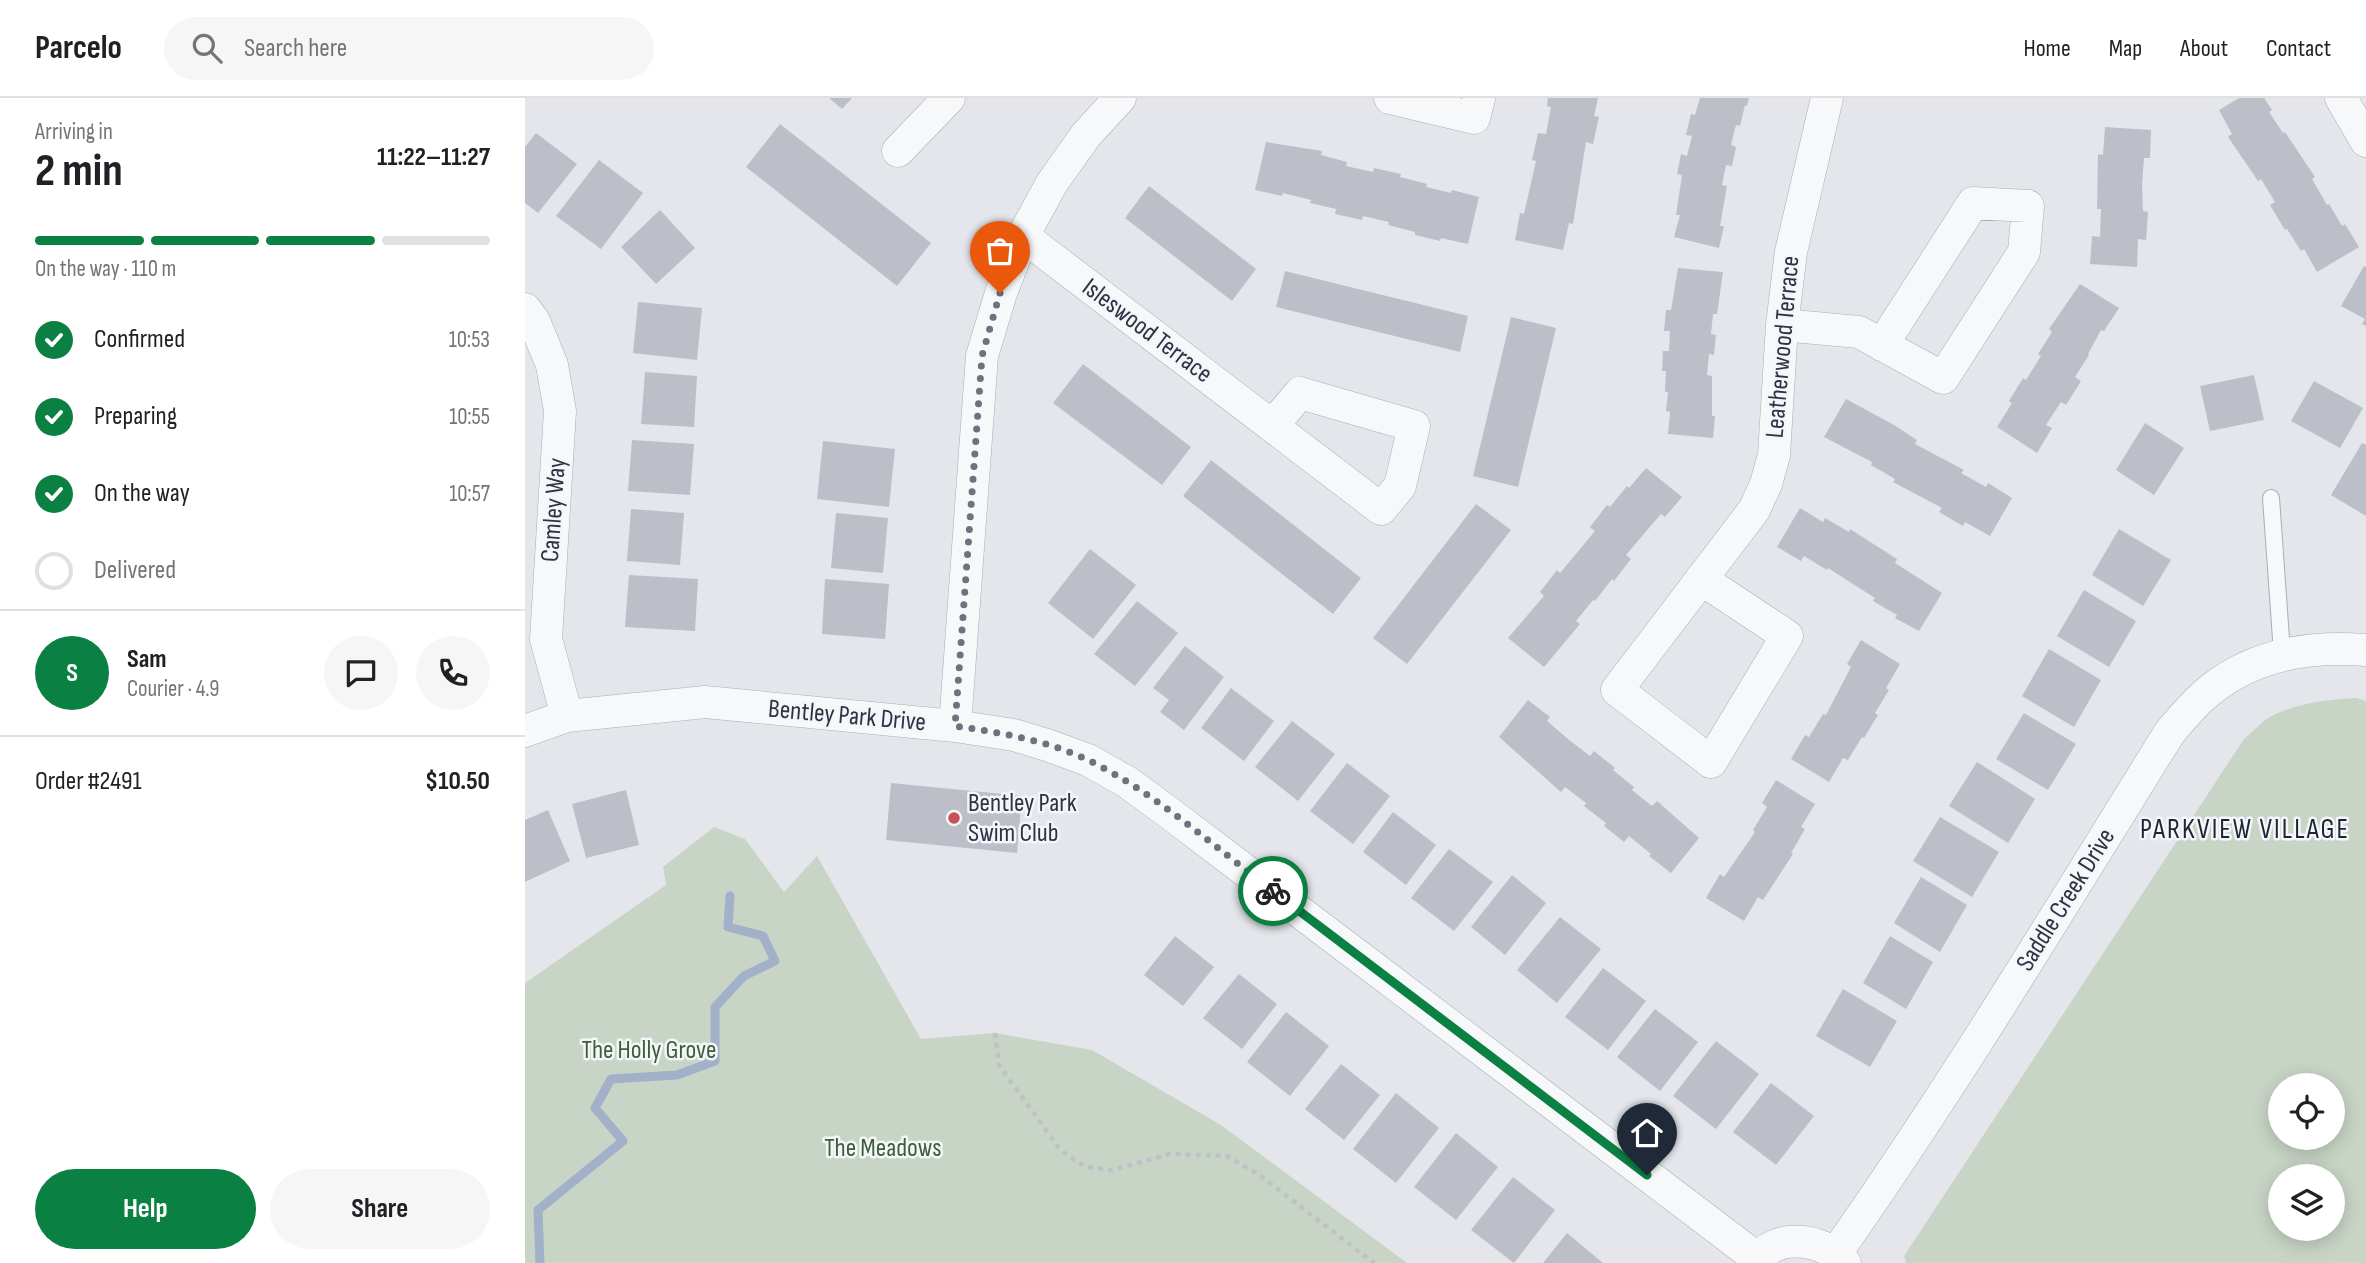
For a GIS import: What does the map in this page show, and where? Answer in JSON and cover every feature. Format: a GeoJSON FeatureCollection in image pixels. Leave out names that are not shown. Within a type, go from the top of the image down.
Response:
{"type":"FeatureCollection","features":[{"type":"Feature","properties":{"kind":"street"},"geometry":{"type":"LineString","coordinates":[[898,151],[949,98]]}},
{"type":"Feature","properties":{"kind":"street"},"geometry":{"type":"LineString","coordinates":[[955,726],[982,356],[1000,293],[1023,236],[1052,183],[1079,144],[1120,98]]}},
{"type":"Feature","properties":{"kind":"street"},"geometry":{"type":"LineString","coordinates":[[1390,98],[1474,118],[1479,98]]}},
{"type":"Feature","properties":{"kind":"street","name":"Leatherwood Terrace"},"geometry":{"type":"LineString","coordinates":[[1701,579],[1787,636],[1711,762],[1618,690],[1701,579],[1754,510],[1766,484],[1774,456],[1782,325],[1791,252],[1827,98]]}},
{"type":"Feature","properties":{"kind":"street"},"geometry":{"type":"LineString","coordinates":[[2341,98],[2366,141]]}},
{"type":"Feature","properties":{"kind":"street"},"geometry":{"type":"LineString","coordinates":[[1782,325],[1859,332],[1882,345],[1943,378],[2024,252],[2028,206],[1973,203],[1882,345]]}},
{"type":"Feature","properties":{"kind":"street","name":"Isleswood Terrace"},"geometry":{"type":"LineString","coordinates":[[1023,236],[1272,426]]}},
{"type":"Feature","properties":{"kind":"street","name":"Camley Way"},"geometry":{"type":"LineString","coordinates":[[525,309],[534,321],[552,365],[560,411],[547,639],[567,716]]}},
{"type":"Feature","properties":{"kind":"street","name":"Saddle Creek Drive"},"geometry":{"type":"LineString","coordinates":[[1841,1258],[2170,732],[2199,700],[2223,680],[2248,667],[2283,653],[2341,648],[2366,650]]}},
{"type":"Feature","properties":{"kind":"street","name":"Bentley Park Drive"},"geometry":{"type":"LineString","coordinates":[[525,731],[567,716],[705,702],[955,726],[1014,735],[1088,760],[1128,782],[1756,1261]]}},
{"type":"Feature","properties":{"kind":"street"},"geometry":{"type":"LineString","coordinates":[[1756,1261],[1773,1248],[1799,1241],[1819,1243],[1841,1258]]}},
{"type":"Feature","properties":{"kind":"lane"},"geometry":{"type":"LineString","coordinates":[[2271,498],[2283,653]]}},
{"type":"Feature","properties":{"kind":"path"},"geometry":{"type":"LineString","coordinates":[[995,1033],[999,1065],[1061,1151],[1086,1167],[1112,1170],[1170,1154],[1227,1156],[1258,1174],[1374,1263]]}},
{"type":"Feature","properties":{"kind":"green space"},"geometry":{"type":"Polygon","coordinates":[[[2356,698],[2366,701],[2366,1263],[1906,1263],[1904,1256],[2244,739],[2275,714],[2309,703],[2356,698]]]}},
{"type":"Feature","properties":{"kind":"green space"},"geometry":{"type":"Polygon","coordinates":[[[714,827],[745,839],[784,892],[817,856],[921,1039],[995,1033],[1092,1050],[1221,1125],[1407,1263],[525,1263],[525,983],[666,885],[663,867],[714,827]]]}},
{"type":"Feature","properties":{"kind":"building"},"geometry":{"type":"Polygon","coordinates":[[[829,98],[852,98],[842,109],[829,98]]]}},
{"type":"Feature","properties":{"kind":"building"},"geometry":{"type":"Polygon","coordinates":[[[1548,98],[1598,98],[1594,116],[1599,117],[1593,144],[1586,142],[1573,224],[1569,223],[1563,250],[1515,240],[1520,213],[1524,214],[1536,161],[1532,160],[1538,133],[1546,134],[1551,107],[1547,106],[1548,98]]]}},
{"type":"Feature","properties":{"kind":"building"},"geometry":{"type":"Polygon","coordinates":[[[1700,98],[1749,98],[1740,126],[1736,125],[1731,145],[1736,147],[1732,166],[1726,165],[1722,185],[1727,186],[1720,226],[1724,226],[1719,248],[1674,237],[1680,215],[1676,215],[1682,175],[1677,174],[1681,154],[1687,156],[1692,136],[1686,135],[1691,114],[1695,115],[1700,98]]]}},
{"type":"Feature","properties":{"kind":"building"},"geometry":{"type":"Polygon","coordinates":[[[2239,98],[2264,98],[2272,110],[2269,112],[2315,177],[2312,179],[2327,205],[2329,204],[2342,226],[2345,224],[2359,247],[2317,272],[2304,249],[2301,251],[2287,229],[2285,230],[2270,205],[2275,202],[2261,179],[2258,181],[2228,137],[2232,134],[2219,110],[2239,98]]]}},
{"type":"Feature","properties":{"kind":"building"},"geometry":{"type":"Polygon","coordinates":[[[780,124],[931,243],[897,286],[746,167],[780,124]]]}},
{"type":"Feature","properties":{"kind":"building"},"geometry":{"type":"Polygon","coordinates":[[[2105,127],[2151,130],[2150,158],[2144,158],[2142,185],[2143,211],[2148,212],[2146,240],[2138,239],[2137,267],[2090,264],[2092,236],[2100,237],[2101,209],[2097,209],[2098,154],[2103,155],[2105,127]]]}},
{"type":"Feature","properties":{"kind":"building"},"geometry":{"type":"Polygon","coordinates":[[[536,133],[577,164],[538,213],[525,203],[525,147],[536,133]]]}},
{"type":"Feature","properties":{"kind":"building"},"geometry":{"type":"Polygon","coordinates":[[[1266,142],[1322,151],[1321,155],[1347,162],[1346,166],[1401,174],[1400,177],[1427,184],[1426,187],[1479,197],[1468,244],[1415,235],[1415,232],[1388,225],[1389,222],[1363,216],[1362,220],[1335,214],[1336,209],[1310,203],[1311,200],[1255,190],[1266,142]]]}},
{"type":"Feature","properties":{"kind":"building"},"geometry":{"type":"Polygon","coordinates":[[[599,160],[643,193],[601,249],[556,216],[599,160]]]}},
{"type":"Feature","properties":{"kind":"building"},"geometry":{"type":"Polygon","coordinates":[[[1149,186],[1256,269],[1232,301],[1125,218],[1149,186]]]}},
{"type":"Feature","properties":{"kind":"building"},"geometry":{"type":"Polygon","coordinates":[[[660,210],[695,248],[656,284],[621,247],[660,210]]]}},
{"type":"Feature","properties":{"kind":"building"},"geometry":{"type":"Polygon","coordinates":[[[2364,266],[2366,326],[2362,324],[2365,319],[2341,306],[2364,266]]]}},
{"type":"Feature","properties":{"kind":"building"},"geometry":{"type":"Polygon","coordinates":[[[1678,268],[1723,272],[1717,314],[1713,314],[1711,334],[1716,335],[1714,355],[1709,354],[1707,375],[1712,376],[1712,416],[1715,416],[1713,438],[1668,434],[1670,412],[1666,411],[1666,371],[1662,371],[1663,351],[1669,351],[1670,331],[1664,331],[1666,310],[1671,310],[1678,268]]]}},
{"type":"Feature","properties":{"kind":"building"},"geometry":{"type":"Polygon","coordinates":[[[1285,271],[1468,316],[1460,352],[1276,307],[1285,271]]]}},
{"type":"Feature","properties":{"kind":"building"},"geometry":{"type":"Polygon","coordinates":[[[2080,284],[2119,308],[2104,331],[2101,330],[2075,377],[2081,381],[2066,405],[2061,402],[2046,425],[2052,428],[2037,453],[1997,427],[2023,378],[2026,380],[2041,356],[2038,354],[2052,332],[2049,329],[2080,284]]]}},
{"type":"Feature","properties":{"kind":"building"},"geometry":{"type":"Polygon","coordinates":[[[638,302],[702,308],[697,360],[633,353],[638,302]]]}},
{"type":"Feature","properties":{"kind":"building"},"geometry":{"type":"Polygon","coordinates":[[[1511,317],[1556,328],[1518,487],[1473,476],[1511,317]]]}},
{"type":"Feature","properties":{"kind":"building"},"geometry":{"type":"Polygon","coordinates":[[[1083,364],[1191,447],[1162,485],[1053,403],[1083,364]]]}},
{"type":"Feature","properties":{"kind":"building"},"geometry":{"type":"Polygon","coordinates":[[[645,372],[697,376],[694,427],[641,424],[645,372]]]}},
{"type":"Feature","properties":{"kind":"building"},"geometry":{"type":"Polygon","coordinates":[[[2254,375],[2264,420],[2210,431],[2200,386],[2254,375]]]}},
{"type":"Feature","properties":{"kind":"building"},"geometry":{"type":"Polygon","coordinates":[[[2314,381],[2363,408],[2340,448],[2291,421],[2314,381]]]}},
{"type":"Feature","properties":{"kind":"building"},"geometry":{"type":"Polygon","coordinates":[[[1846,399],[1917,440],[1915,444],[1964,470],[1961,473],[1986,487],[1988,483],[2012,498],[1990,536],[1965,522],[1963,526],[1939,512],[1942,508],[1893,482],[1895,479],[1871,465],[1872,462],[1824,437],[1846,399]]]}},
{"type":"Feature","properties":{"kind":"building"},"geometry":{"type":"Polygon","coordinates":[[[2145,423],[2184,448],[2154,495],[2116,470],[2145,423]]]}},
{"type":"Feature","properties":{"kind":"building"},"geometry":{"type":"Polygon","coordinates":[[[632,440],[694,444],[690,495],[628,491],[632,440]]]}},
{"type":"Feature","properties":{"kind":"building"},"geometry":{"type":"Polygon","coordinates":[[[823,441],[895,449],[889,507],[817,499],[823,441]]]}},
{"type":"Feature","properties":{"kind":"building"},"geometry":{"type":"Polygon","coordinates":[[[2362,443],[2366,445],[2366,516],[2331,495],[2362,443]]]}},
{"type":"Feature","properties":{"kind":"building"},"geometry":{"type":"Polygon","coordinates":[[[1211,460],[1361,578],[1333,614],[1183,496],[1211,460]]]}},
{"type":"Feature","properties":{"kind":"building"},"geometry":{"type":"Polygon","coordinates":[[[1646,468],[1682,497],[1665,517],[1661,514],[1626,555],[1631,559],[1576,621],[1580,624],[1544,667],[1508,638],[1544,596],[1540,592],[1557,570],[1560,573],[1595,531],[1590,527],[1607,505],[1610,507],[1646,468]]]}},
{"type":"Feature","properties":{"kind":"building"},"geometry":{"type":"Polygon","coordinates":[[[1476,504],[1511,530],[1407,664],[1373,638],[1476,504]]]}},
{"type":"Feature","properties":{"kind":"building"},"geometry":{"type":"Polygon","coordinates":[[[1800,508],[1823,522],[1825,518],[1849,532],[1850,529],[1897,559],[1895,563],[1942,593],[1919,631],[1895,618],[1897,615],[1873,601],[1875,598],[1828,568],[1827,570],[1804,556],[1801,561],[1777,547],[1800,508]]]}},
{"type":"Feature","properties":{"kind":"building"},"geometry":{"type":"Polygon","coordinates":[[[631,509],[684,513],[680,565],[627,561],[631,509]]]}},
{"type":"Feature","properties":{"kind":"building"},"geometry":{"type":"Polygon","coordinates":[[[836,513],[888,518],[883,573],[831,568],[836,513]]]}},
{"type":"Feature","properties":{"kind":"building"},"geometry":{"type":"Polygon","coordinates":[[[2119,529],[2171,560],[2143,606],[2092,575],[2119,529]]]}},
{"type":"Feature","properties":{"kind":"building"},"geometry":{"type":"Polygon","coordinates":[[[1090,549],[1136,585],[1093,639],[1048,603],[1090,549]]]}},
{"type":"Feature","properties":{"kind":"building"},"geometry":{"type":"Polygon","coordinates":[[[629,575],[698,579],[695,631],[625,627],[629,575]]]}},
{"type":"Feature","properties":{"kind":"building"},"geometry":{"type":"Polygon","coordinates":[[[825,579],[889,584],[885,639],[822,634],[825,579]]]}},
{"type":"Feature","properties":{"kind":"building"},"geometry":{"type":"Polygon","coordinates":[[[2084,590],[2136,621],[2109,667],[2057,636],[2084,590]]]}},
{"type":"Feature","properties":{"kind":"building"},"geometry":{"type":"Polygon","coordinates":[[[1137,601],[1178,633],[1135,686],[1094,654],[1137,601]]]}},
{"type":"Feature","properties":{"kind":"building"},"geometry":{"type":"Polygon","coordinates":[[[1861,640],[1900,664],[1875,713],[1878,715],[1848,760],[1843,758],[1829,782],[1791,759],[1805,735],[1809,737],[1823,714],[1826,715],[1851,667],[1847,664],[1861,640]]]}},
{"type":"Feature","properties":{"kind":"building"},"geometry":{"type":"Polygon","coordinates":[[[1185,646],[1224,677],[1184,730],[1160,712],[1169,700],[1153,688],[1185,646]]]}},
{"type":"Feature","properties":{"kind":"building"},"geometry":{"type":"Polygon","coordinates":[[[2049,649],[2101,680],[2074,727],[2022,696],[2049,649]]]}},
{"type":"Feature","properties":{"kind":"building"},"geometry":{"type":"Polygon","coordinates":[[[1231,688],[1274,721],[1244,761],[1201,728],[1231,688]]]}},
{"type":"Feature","properties":{"kind":"building"},"geometry":{"type":"Polygon","coordinates":[[[1528,700],[1550,717],[1547,721],[1568,739],[1590,756],[1594,751],[1634,787],[1632,790],[1652,806],[1657,801],[1699,838],[1671,873],[1629,836],[1624,842],[1584,806],[1586,803],[1565,787],[1561,792],[1499,737],[1528,700]]]}},
{"type":"Feature","properties":{"kind":"building"},"geometry":{"type":"Polygon","coordinates":[[[2024,713],[2076,744],[2048,790],[1996,759],[2024,713]]]}},
{"type":"Feature","properties":{"kind":"building"},"geometry":{"type":"Polygon","coordinates":[[[1292,721],[1335,754],[1298,801],[1255,767],[1292,721]]]}},
{"type":"Feature","properties":{"kind":"building"},"geometry":{"type":"Polygon","coordinates":[[[1977,762],[2035,799],[2008,843],[1949,806],[1977,762]]]}},
{"type":"Feature","properties":{"kind":"building"},"geometry":{"type":"Polygon","coordinates":[[[1347,763],[1390,796],[1353,844],[1310,811],[1347,763]]]}},
{"type":"Feature","properties":{"kind":"building"},"geometry":{"type":"Polygon","coordinates":[[[1776,780],[1815,804],[1801,827],[1805,829],[1791,853],[1793,854],[1763,900],[1758,897],[1744,921],[1706,898],[1720,874],[1724,877],[1755,832],[1753,830],[1767,807],[1762,803],[1776,780]]]}},
{"type":"Feature","properties":{"kind":"building","name":"Bentley Park Swim Club"},"geometry":{"type":"Polygon","coordinates":[[[891,783],[1022,796],[1017,853],[886,840],[891,783]]]}},
{"type":"Feature","properties":{"kind":"building"},"geometry":{"type":"Polygon","coordinates":[[[626,790],[639,845],[586,858],[572,804],[626,790]]]}},
{"type":"Feature","properties":{"kind":"building"},"geometry":{"type":"Polygon","coordinates":[[[548,810],[570,861],[525,882],[525,820],[548,810]]]}},
{"type":"Feature","properties":{"kind":"building"},"geometry":{"type":"Polygon","coordinates":[[[1393,812],[1436,845],[1406,885],[1363,852],[1393,812]]]}},
{"type":"Feature","properties":{"kind":"building"},"geometry":{"type":"Polygon","coordinates":[[[1940,817],[1999,852],[1972,897],[1913,861],[1940,817]]]}},
{"type":"Feature","properties":{"kind":"building"},"geometry":{"type":"Polygon","coordinates":[[[1449,849],[1493,882],[1454,931],[1411,898],[1449,849]]]}},
{"type":"Feature","properties":{"kind":"building"},"geometry":{"type":"Polygon","coordinates":[[[1512,875],[1546,903],[1505,955],[1471,927],[1512,875]]]}},
{"type":"Feature","properties":{"kind":"building"},"geometry":{"type":"Polygon","coordinates":[[[1921,877],[1967,905],[1940,952],[1894,923],[1921,877]]]}},
{"type":"Feature","properties":{"kind":"building"},"geometry":{"type":"Polygon","coordinates":[[[1560,917],[1601,949],[1557,1003],[1517,970],[1560,917]]]}},
{"type":"Feature","properties":{"kind":"building"},"geometry":{"type":"Polygon","coordinates":[[[1175,936],[1214,967],[1183,1006],[1144,975],[1175,936]]]}},
{"type":"Feature","properties":{"kind":"building"},"geometry":{"type":"Polygon","coordinates":[[[1890,936],[1933,962],[1906,1009],[1863,983],[1890,936]]]}},
{"type":"Feature","properties":{"kind":"building"},"geometry":{"type":"Polygon","coordinates":[[[1603,968],[1646,1001],[1608,1050],[1565,1017],[1603,968]]]}},
{"type":"Feature","properties":{"kind":"building"},"geometry":{"type":"Polygon","coordinates":[[[1239,974],[1277,1004],[1242,1049],[1203,1018],[1239,974]]]}},
{"type":"Feature","properties":{"kind":"building"},"geometry":{"type":"Polygon","coordinates":[[[1843,989],[1897,1021],[1870,1067],[1816,1036],[1843,989]]]}},
{"type":"Feature","properties":{"kind":"building"},"geometry":{"type":"Polygon","coordinates":[[[1655,1009],[1698,1042],[1660,1091],[1617,1057],[1655,1009]]]}},
{"type":"Feature","properties":{"kind":"building"},"geometry":{"type":"Polygon","coordinates":[[[1286,1012],[1329,1046],[1290,1096],[1247,1062],[1286,1012]]]}},
{"type":"Feature","properties":{"kind":"building"},"geometry":{"type":"Polygon","coordinates":[[[1716,1041],[1759,1074],[1716,1129],[1673,1096],[1716,1041]]]}},
{"type":"Feature","properties":{"kind":"building"},"geometry":{"type":"Polygon","coordinates":[[[1341,1064],[1380,1095],[1344,1140],[1305,1109],[1341,1064]]]}},
{"type":"Feature","properties":{"kind":"building"},"geometry":{"type":"Polygon","coordinates":[[[1771,1083],[1814,1116],[1776,1165],[1733,1132],[1771,1083]]]}},
{"type":"Feature","properties":{"kind":"building"},"geometry":{"type":"Polygon","coordinates":[[[1396,1093],[1439,1128],[1396,1183],[1353,1149],[1396,1093]]]}},
{"type":"Feature","properties":{"kind":"building"},"geometry":{"type":"Polygon","coordinates":[[[1456,1133],[1498,1167],[1456,1220],[1414,1187],[1456,1133]]]}},
{"type":"Feature","properties":{"kind":"building"},"geometry":{"type":"Polygon","coordinates":[[[1513,1177],[1555,1210],[1514,1263],[1471,1230],[1513,1177]]]}},
{"type":"Feature","properties":{"kind":"building"},"geometry":{"type":"Polygon","coordinates":[[[1567,1233],[1603,1263],[1543,1263],[1567,1233]]]}},
{"type":"Feature","properties":{"kind":"waterway"},"geometry":{"type":"LineString","coordinates":[[540,1263],[538,1210],[623,1141],[595,1108],[611,1079],[677,1075],[715,1061],[715,1007],[744,976],[775,961],[763,936],[728,927],[730,896]]}},
{"type":"Feature","properties":{"kind":"way so far"},"geometry":{"type":"LineString","coordinates":[[1000,293],[982,356],[955,726],[1014,735],[1088,760],[1128,782],[1273,891]]}},
{"type":"Feature","properties":{"kind":"place","name":"Bentley Park Swim Club"},"geometry":{"type":"Point","coordinates":[954,818]}},
{"type":"Feature","properties":{"kind":"district","name":"PARKVIEW VILLAGE"},"geometry":{"type":"Point","coordinates":[2245,829]}},
{"type":"Feature","properties":{"kind":"route"},"geometry":{"type":"LineString","coordinates":[[1273,891],[1647,1175]]}},
{"type":"Feature","properties":{"kind":"park label","name":"The Holly Grove"},"geometry":{"type":"Point","coordinates":[649,1050]}},
{"type":"Feature","properties":{"kind":"park label","name":"The Meadows"},"geometry":{"type":"Point","coordinates":[883,1148]}}]}
